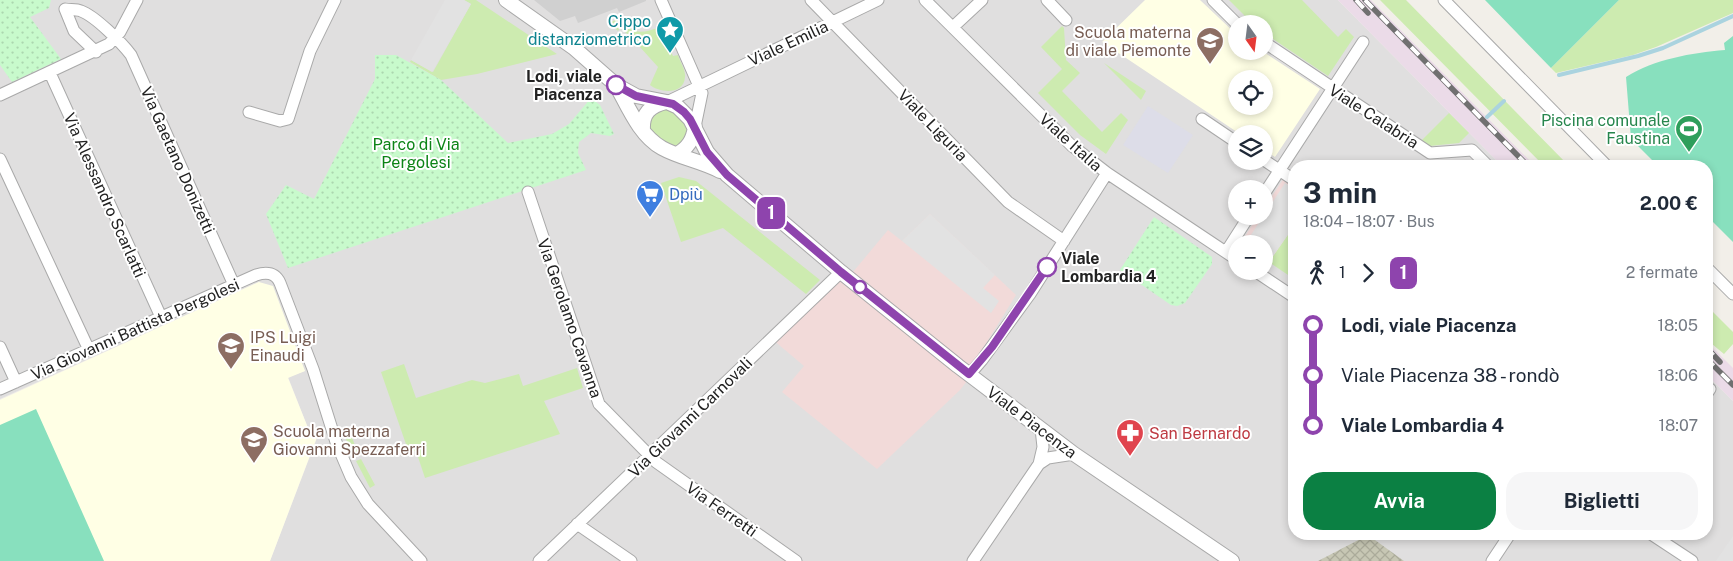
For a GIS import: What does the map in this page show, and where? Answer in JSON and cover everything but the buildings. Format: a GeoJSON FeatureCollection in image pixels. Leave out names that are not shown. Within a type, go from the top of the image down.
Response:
{"type":"FeatureCollection","features":[{"type":"Feature","properties":{"kind":"street"},"geometry":{"type":"LineString","coordinates":[[0,95],[96,52],[109,44],[125,25],[137,0]]}},
{"type":"Feature","properties":{"kind":"street"},"geometry":{"type":"LineString","coordinates":[[249,112],[280,121],[288,119],[308,55],[335,0]]}},
{"type":"Feature","properties":{"kind":"street"},"geometry":{"type":"LineString","coordinates":[[506,0],[574,48],[616,85],[636,96],[673,104],[684,112],[695,128]]}},
{"type":"Feature","properties":{"kind":"street"},"geometry":{"type":"LineString","coordinates":[[616,85],[635,120],[660,147],[676,154],[688,146],[694,135],[702,93],[661,0]]}},
{"type":"Feature","properties":{"kind":"street","name":"Viale Liguria"},"geometry":{"type":"LineString","coordinates":[[811,0],[1008,202],[1064,240]]}},
{"type":"Feature","properties":{"kind":"street","name":"Viale Emilia"},"geometry":{"type":"LineString","coordinates":[[666,102],[878,0]]}},
{"type":"Feature","properties":{"kind":"street","name":"Viale Italia"},"geometry":{"type":"LineString","coordinates":[[925,0],[1071,145],[1107,174],[1226,252]]}},
{"type":"Feature","properties":{"kind":"street"},"geometry":{"type":"LineString","coordinates":[[953,28],[982,0]]}},
{"type":"Feature","properties":{"kind":"street"},"geometry":{"type":"LineString","coordinates":[[1047,0],[1066,20]]}},
{"type":"Feature","properties":{"kind":"street"},"geometry":{"type":"LineString","coordinates":[[1213,0],[1228,15]]}},
{"type":"Feature","properties":{"kind":"street"},"geometry":{"type":"LineString","coordinates":[[1444,0],[1601,160]]}},
{"type":"Feature","properties":{"kind":"street","name":"Via Gaetano Donizetti"},"geometry":{"type":"LineString","coordinates":[[96,52],[74,31],[66,9],[80,10],[87,14],[116,38],[131,55],[234,284]]}},
{"type":"Feature","properties":{"kind":"street"},"geometry":{"type":"LineString","coordinates":[[1273,180],[1363,42]]}},
{"type":"Feature","properties":{"kind":"street","name":"Viale Calabria"},"geometry":{"type":"LineString","coordinates":[[1273,48],[1430,153],[1472,150],[1482,160]]}},
{"type":"Feature","properties":{"kind":"street","name":"Via Alessandro Scarlatti"},"geometry":{"type":"LineString","coordinates":[[50,72],[161,317]]}},
{"type":"Feature","properties":{"kind":"street"},"geometry":{"type":"LineString","coordinates":[[643,130],[646,112],[657,104],[666,102]]}},
{"type":"Feature","properties":{"kind":"street"},"geometry":{"type":"LineString","coordinates":[[1202,119],[1228,137]]}},
{"type":"Feature","properties":{"kind":"street","name":"Viale Piacenza"},"geometry":{"type":"LineString","coordinates":[[695,128],[707,152],[727,175],[841,272],[969,374],[1074,454],[1232,561]]}},
{"type":"Feature","properties":{"kind":"street","name":"Viale Piacenza"},"geometry":{"type":"LineString","coordinates":[[676,154],[708,165],[727,175]]}},
{"type":"Feature","properties":{"kind":"street"},"geometry":{"type":"LineString","coordinates":[[0,159],[89,350]]}},
{"type":"Feature","properties":{"kind":"street"},"geometry":{"type":"LineString","coordinates":[[1273,166],[1288,176]]}},
{"type":"Feature","properties":{"kind":"street"},"geometry":{"type":"LineString","coordinates":[[969,374],[982,360],[1030,294],[1107,174]]}},
{"type":"Feature","properties":{"kind":"street","name":"Via Gerolamo Cavanna"},"geometry":{"type":"LineString","coordinates":[[528,192],[599,404],[648,456]]}},
{"type":"Feature","properties":{"kind":"street"},"geometry":{"type":"LineString","coordinates":[[1226,252],[1243,225]]}},
{"type":"Feature","properties":{"kind":"street","name":"Via Giovanni Carnovali"},"geometry":{"type":"LineString","coordinates":[[539,561],[841,272]]}},
{"type":"Feature","properties":{"kind":"street","name":"Via Giovanni Battista Pergolesi"},"geometry":{"type":"LineString","coordinates":[[0,389],[234,284],[262,273],[271,273],[278,278],[280,283],[313,369],[336,442],[351,477],[368,504],[421,561]]}},
{"type":"Feature","properties":{"kind":"street"},"geometry":{"type":"LineString","coordinates":[[1713,274],[1733,294]]}},
{"type":"Feature","properties":{"kind":"street"},"geometry":{"type":"LineString","coordinates":[[1268,280],[1288,293]]}},
{"type":"Feature","properties":{"kind":"street"},"geometry":{"type":"LineString","coordinates":[[0,346],[16,382]]}},
{"type":"Feature","properties":{"kind":"street"},"geometry":{"type":"LineString","coordinates":[[973,561],[1039,464],[1043,447],[1041,429]]}},
{"type":"Feature","properties":{"kind":"street"},"geometry":{"type":"LineString","coordinates":[[1039,464],[1048,458],[1074,454]]}},
{"type":"Feature","properties":{"kind":"street","name":"Via Ferretti"},"geometry":{"type":"LineString","coordinates":[[648,456],[796,561]]}},
{"type":"Feature","properties":{"kind":"street"},"geometry":{"type":"LineString","coordinates":[[577,524],[631,561]]}},
{"type":"Feature","properties":{"kind":"street"},"geometry":{"type":"LineString","coordinates":[[1492,561],[1506,540]]}},
{"type":"Feature","properties":{"kind":"street"},"geometry":{"type":"LineString","coordinates":[[1660,540],[1692,561]]}},
{"type":"Feature","properties":{"kind":"shaded area"},"geometry":{"type":"Polygon","coordinates":[[[0,0],[1338,0],[1496,160],[1288,160],[1288,540],[1713,540],[1713,381],[1733,401],[1733,561],[270,561],[320,430],[310,433],[288,377],[305,371],[259,282],[0,399],[0,0]]]}},
{"type":"Feature","properties":{"kind":"shaded area"},"geometry":{"type":"Polygon","coordinates":[[[445,0],[464,0],[471,4],[432,72],[411,60],[445,0]]]}},
{"type":"Feature","properties":{"kind":"shaded area"},"geometry":{"type":"Polygon","coordinates":[[[534,0],[646,1],[619,12],[617,8],[578,23],[575,16],[560,21],[534,0]]]}},
{"type":"Feature","properties":{"kind":"shaded area","name":"Scuola materna di viale Piemonte"},"geometry":{"type":"Polygon","coordinates":[[[1145,0],[1200,0],[1228,26],[1228,60],[1273,60],[1273,58],[1320,89],[1275,157],[1273,156],[1273,125],[1228,126],[1102,42],[1145,0]]]}},
{"type":"Feature","properties":{"kind":"shaded area"},"geometry":{"type":"Polygon","coordinates":[[[1338,0],[1371,0],[1529,160],[1496,160],[1338,0]]]}},
{"type":"Feature","properties":{"kind":"shaded area"},"geometry":{"type":"Polygon","coordinates":[[[1148,106],[1193,135],[1168,173],[1123,145],[1148,106]]]}},
{"type":"Feature","properties":{"kind":"shaded area"},"geometry":{"type":"Polygon","coordinates":[[[1284,178],[1288,181],[1288,235],[1273,258],[1273,235],[1246,235],[1252,225],[1273,225],[1273,194],[1284,178]]]}},
{"type":"Feature","properties":{"kind":"shaded area"},"geometry":{"type":"Polygon","coordinates":[[[1285,183],[1288,185],[1288,235],[1273,256],[1273,235],[1251,235],[1257,225],[1273,225],[1273,201],[1285,183]]]}},
{"type":"Feature","properties":{"kind":"shaded area"},"geometry":{"type":"Polygon","coordinates":[[[930,214],[1016,295],[967,374],[970,377],[960,390],[877,469],[782,392],[804,366],[772,339],[841,273],[848,278],[888,230],[902,241],[930,214]]]}},
{"type":"Feature","properties":{"kind":"shaded area"},"geometry":{"type":"Polygon","coordinates":[[[930,214],[995,275],[983,288],[999,301],[991,313],[902,241],[930,214]]]}},
{"type":"Feature","properties":{"kind":"shaded area"},"geometry":{"type":"Polygon","coordinates":[[[259,282],[273,286],[305,371],[288,378],[310,433],[320,429],[270,561],[0,561],[0,400],[259,282]]]}},
{"type":"Feature","properties":{"kind":"shaded area"},"geometry":{"type":"Polygon","coordinates":[[[1713,348],[1733,368],[1733,401],[1713,381],[1713,348]]]}},
{"type":"Feature","properties":{"kind":"shaded area"},"geometry":{"type":"Polygon","coordinates":[[[1733,536],[1733,561],[1716,561],[1733,536]]]}},
{"type":"Feature","properties":{"kind":"shaded area"},"geometry":{"type":"Polygon","coordinates":[[[1358,540],[1375,540],[1404,561],[1318,561],[1358,540]]]}},
{"type":"Feature","properties":{"kind":"green space"},"geometry":{"type":"Polygon","coordinates":[[[0,0],[51,0],[49,8],[30,17],[61,59],[12,82],[0,65],[0,0]]]}},
{"type":"Feature","properties":{"kind":"green space"},"geometry":{"type":"Polygon","coordinates":[[[464,0],[476,0],[557,54],[477,74],[441,80],[410,62],[411,60],[433,72],[471,4],[464,0]]]}},
{"type":"Feature","properties":{"kind":"green space"},"geometry":{"type":"Polygon","coordinates":[[[1229,0],[1302,0],[1338,37],[1346,29],[1354,37],[1328,76],[1273,39],[1273,15],[1244,15],[1229,0]]]}},
{"type":"Feature","properties":{"kind":"green space"},"geometry":{"type":"Polygon","coordinates":[[[1380,0],[1406,0],[1563,160],[1538,160],[1380,0]]]}},
{"type":"Feature","properties":{"kind":"green space"},"geometry":{"type":"Polygon","coordinates":[[[1485,0],[1619,0],[1551,68],[1485,0]]]}},
{"type":"Feature","properties":{"kind":"green space"},"geometry":{"type":"Polygon","coordinates":[[[1619,0],[1733,0],[1733,13],[1656,47],[1633,55],[1556,73],[1551,68],[1619,0]]]}},
{"type":"Feature","properties":{"kind":"green space"},"geometry":{"type":"Polygon","coordinates":[[[620,18],[629,28],[638,32],[660,27],[673,56],[678,55],[684,69],[684,83],[681,87],[676,90],[665,91],[650,85],[658,67],[630,36],[620,28],[618,31],[609,23],[620,18]]]}},
{"type":"Feature","properties":{"kind":"green space"},"geometry":{"type":"Polygon","coordinates":[[[1062,26],[1064,28],[1066,60],[1080,73],[1062,91],[1102,132],[1121,113],[1128,120],[1106,154],[1080,135],[1038,93],[1062,69],[1041,47],[1062,26]]]}},
{"type":"Feature","properties":{"kind":"green space","name":"Piscina comunale Faustina"},"geometry":{"type":"Polygon","coordinates":[[[1733,36],[1733,242],[1713,222],[1713,160],[1652,160],[1631,139],[1626,77],[1661,61],[1725,50],[1724,43],[1733,36]]]}},
{"type":"Feature","properties":{"kind":"green space","name":"Parco di Via Pergolesi"},"geometry":{"type":"Polygon","coordinates":[[[375,55],[396,55],[441,80],[508,143],[552,134],[569,124],[591,98],[600,105],[614,134],[610,136],[591,133],[579,142],[578,153],[586,170],[288,268],[266,214],[286,185],[314,199],[375,79],[375,55]]]}},
{"type":"Feature","properties":{"kind":"green space"},"geometry":{"type":"Polygon","coordinates":[[[1104,63],[1146,91],[1141,100],[1104,63]]]}},
{"type":"Feature","properties":{"kind":"green space"},"geometry":{"type":"Polygon","coordinates":[[[665,109],[678,115],[688,126],[688,135],[680,145],[666,143],[656,137],[650,129],[649,122],[653,112],[665,109]]]}},
{"type":"Feature","properties":{"kind":"green space"},"geometry":{"type":"Polygon","coordinates":[[[1449,113],[1469,133],[1459,143],[1430,146],[1422,140],[1449,113]]]}},
{"type":"Feature","properties":{"kind":"green space"},"geometry":{"type":"Polygon","coordinates":[[[679,177],[696,181],[820,280],[806,294],[723,228],[681,242],[661,183],[679,177]]]}},
{"type":"Feature","properties":{"kind":"green space"},"geometry":{"type":"Polygon","coordinates":[[[1154,217],[1212,257],[1212,264],[1185,303],[1177,306],[1171,305],[1120,270],[1154,217]]]}},
{"type":"Feature","properties":{"kind":"green space"},"geometry":{"type":"Polygon","coordinates":[[[1288,235],[1288,275],[1273,265],[1273,256],[1288,235]]]}},
{"type":"Feature","properties":{"kind":"green space"},"geometry":{"type":"Polygon","coordinates":[[[1713,312],[1733,332],[1733,344],[1724,354],[1713,345],[1713,312]]]}},
{"type":"Feature","properties":{"kind":"green space"},"geometry":{"type":"Polygon","coordinates":[[[404,364],[416,398],[472,380],[485,383],[519,374],[523,386],[577,368],[583,388],[544,401],[560,434],[425,478],[416,451],[408,450],[381,372],[404,364]]]}},
{"type":"Feature","properties":{"kind":"green space"},"geometry":{"type":"Polygon","coordinates":[[[36,409],[104,561],[0,561],[0,425],[36,409]]]}},
{"type":"Feature","properties":{"kind":"green space"},"geometry":{"type":"Polygon","coordinates":[[[348,428],[359,455],[354,457],[342,430],[348,428]]]}},
{"type":"Feature","properties":{"kind":"green space"},"geometry":{"type":"Polygon","coordinates":[[[361,459],[375,485],[370,488],[356,461],[361,459]]]}},
{"type":"Feature","properties":{"kind":"waterway"},"geometry":{"type":"LineString","coordinates":[[1559,75],[1663,48],[1733,16]]}},
{"type":"Feature","properties":{"kind":"waterway"},"geometry":{"type":"LineString","coordinates":[[1487,117],[1504,101]]}},
{"type":"Feature","properties":{"kind":"railway"},"geometry":{"type":"LineString","coordinates":[[1356,0],[1368,13]]}},
{"type":"Feature","properties":{"kind":"railway"},"geometry":{"type":"LineString","coordinates":[[1365,0],[1522,160]]}},
{"type":"Feature","properties":{"kind":"railway"},"geometry":{"type":"LineString","coordinates":[[1713,354],[1720,362]]}},
{"type":"Feature","properties":{"kind":"railway"},"geometry":{"type":"LineString","coordinates":[[1713,365],[1733,385]]}},
{"type":"Feature","properties":{"kind":"bus line","name":"1"},"geometry":{"type":"LineString","coordinates":[[616,85],[636,96],[673,104],[684,112],[690,119],[707,152],[727,175],[841,272],[969,374],[992,347],[1047,267]]}},
{"type":"Feature","properties":{"kind":"place","name":"Cippo distanziometrico"},"geometry":{"type":"Point","coordinates":[670,54]}},
{"type":"Feature","properties":{"kind":"place","name":"Scuola materna di viale Piemonte"},"geometry":{"type":"Point","coordinates":[1210,65]}},
{"type":"Feature","properties":{"kind":"place","name":"Lodi, viale Piacenza"},"geometry":{"type":"Point","coordinates":[616,85]}},
{"type":"Feature","properties":{"kind":"place","name":"Piscina comunale Faustina"},"geometry":{"type":"Point","coordinates":[1689,153]}},
{"type":"Feature","properties":{"kind":"place","name":"Dpiù"},"geometry":{"type":"Point","coordinates":[650,218]}},
{"type":"Feature","properties":{"kind":"place","name":"Viale Lombardia 4"},"geometry":{"type":"Point","coordinates":[1047,267]}},
{"type":"Feature","properties":{"kind":"place","name":"IPS Luigi Einaudi"},"geometry":{"type":"Point","coordinates":[231,370]}},
{"type":"Feature","properties":{"kind":"place","name":"San Bernardo"},"geometry":{"type":"Point","coordinates":[1130,457]}},
{"type":"Feature","properties":{"kind":"place","name":"Scuola materna Giovanni Spezzaferri"},"geometry":{"type":"Point","coordinates":[254,464]}}]}
